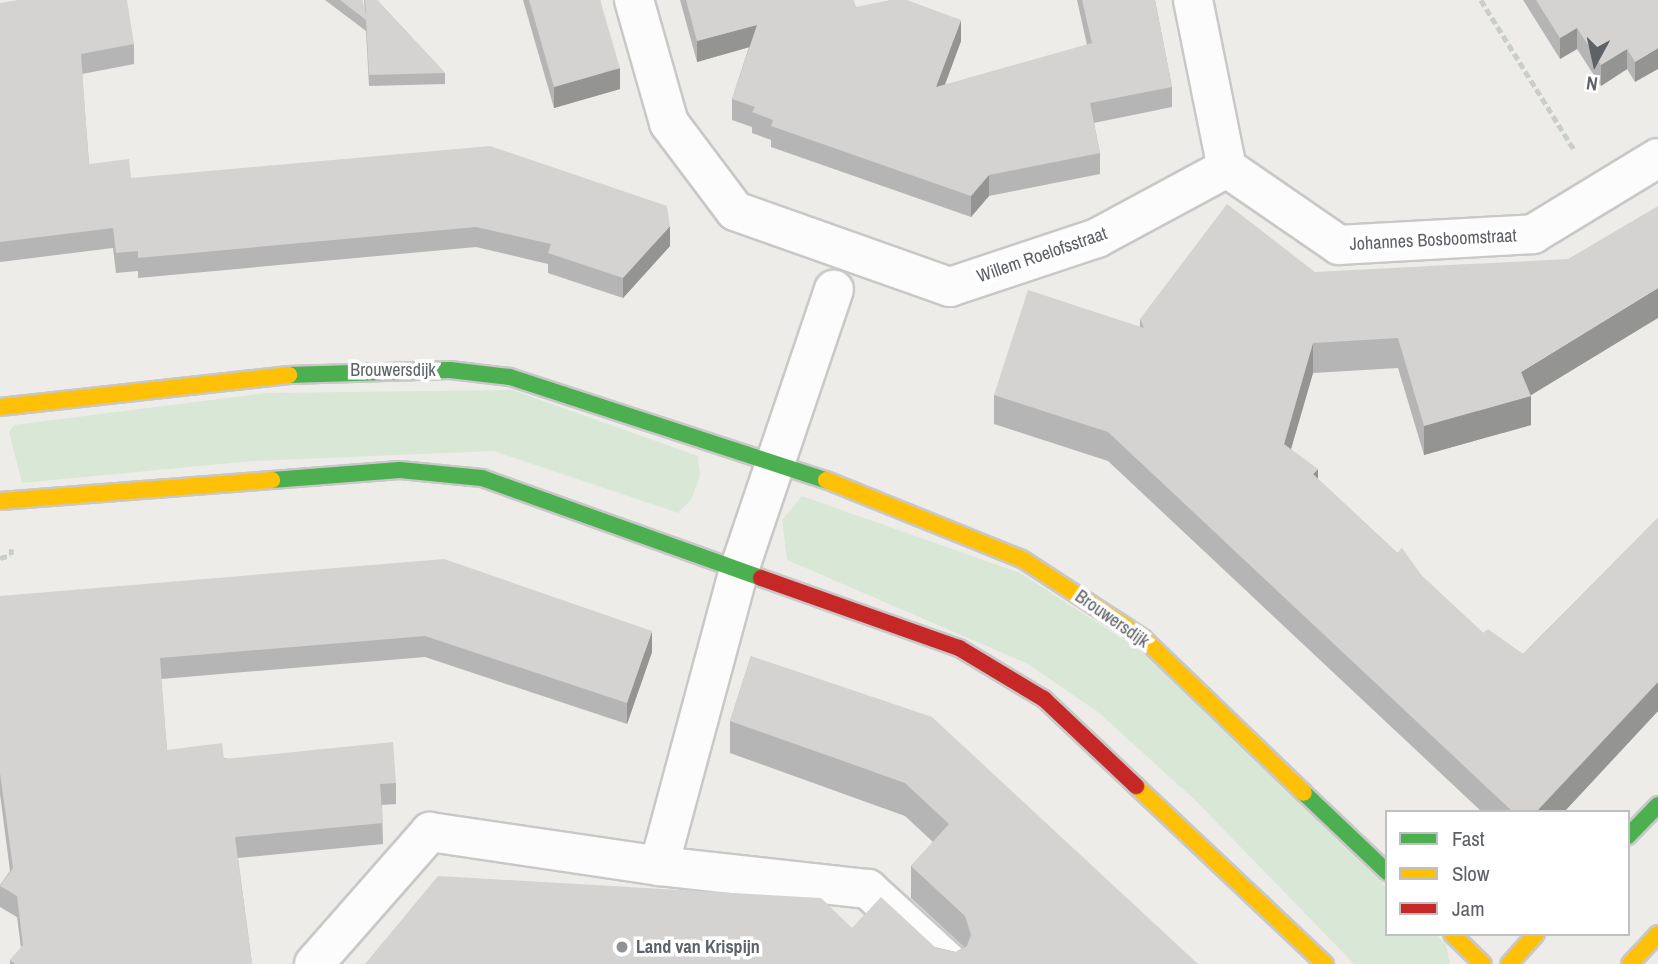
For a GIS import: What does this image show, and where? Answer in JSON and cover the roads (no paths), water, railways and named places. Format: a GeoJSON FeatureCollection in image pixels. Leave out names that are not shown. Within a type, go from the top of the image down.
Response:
{"type":"FeatureCollection","features":[{"type":"Feature","properties":{"kind":"street","name":"Willem Roelofsstraat"},"geometry":{"type":"LineString","coordinates":[[634,0],[670,123],[735,211],[950,286],[1097,238],[1227,168]]}},
{"type":"Feature","properties":{"kind":"street"},"geometry":{"type":"LineString","coordinates":[[1194,0],[1227,168]]}},
{"type":"Feature","properties":{"kind":"street","name":"Johannes Bosboomstraat"},"geometry":{"type":"LineString","coordinates":[[1227,168],[1339,245],[1533,234],[1597,192],[1658,158]]}},
{"type":"Feature","properties":{"kind":"street"},"geometry":{"type":"LineString","coordinates":[[659,866],[739,570],[834,290]]}},
{"type":"Feature","properties":{"kind":"street","name":"Brouwersdijk"},"geometry":{"type":"LineString","coordinates":[[0,407],[336,370],[450,370],[510,377],[775,460],[1022,559],[1143,638],[1385,870]]}},
{"type":"Feature","properties":{"kind":"street"},"geometry":{"type":"LineString","coordinates":[[0,501],[414,471],[482,478],[959,648],[1044,699],[1325,964]]}},
{"type":"Feature","properties":{"kind":"street"},"geometry":{"type":"LineString","coordinates":[[1630,834],[1658,805]]}},
{"type":"Feature","properties":{"kind":"street"},"geometry":{"type":"LineString","coordinates":[[314,964],[430,832],[659,866],[868,889],[950,964]]}},
{"type":"Feature","properties":{"kind":"street"},"geometry":{"type":"LineString","coordinates":[[1630,964],[1658,934]]}},
{"type":"Feature","properties":{"kind":"street"},"geometry":{"type":"LineString","coordinates":[[1454,936],[1483,964]]}},
{"type":"Feature","properties":{"kind":"street"},"geometry":{"type":"LineString","coordinates":[[1509,964],[1534,936]]}},
{"type":"Feature","properties":{"kind":"place","name":"Land van Krispijn"},"geometry":{"type":"Point","coordinates":[622,947]}}]}
